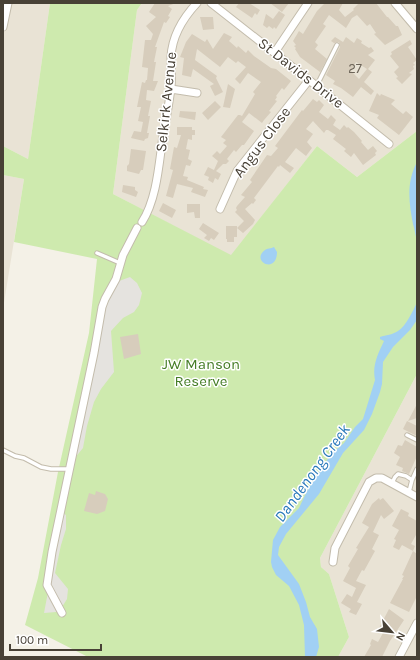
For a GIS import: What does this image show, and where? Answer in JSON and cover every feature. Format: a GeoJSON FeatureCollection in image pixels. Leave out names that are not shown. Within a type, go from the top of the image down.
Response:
{"type":"FeatureCollection","features":[{"type":"Feature","properties":{"kind":"street"},"geometry":{"type":"LineString","coordinates":[[3,27],[8,3]]}},
{"type":"Feature","properties":{"kind":"street","name":"Selkirk Avenue"},"geometry":{"type":"LineString","coordinates":[[62,613],[47,585],[52,552],[94,353],[101,312],[105,299],[116,279],[123,255],[151,199],[157,179],[171,89],[171,57],[173,42],[177,30],[192,6],[197,3]]}},
{"type":"Feature","properties":{"kind":"street","name":"St Davids Drive"},"geometry":{"type":"LineString","coordinates":[[212,3],[317,85],[389,144]]}},
{"type":"Feature","properties":{"kind":"street"},"geometry":{"type":"LineString","coordinates":[[275,52],[308,3]]}},
{"type":"Feature","properties":{"kind":"street"},"geometry":{"type":"LineString","coordinates":[[395,3],[417,29]]}},
{"type":"Feature","properties":{"kind":"street","name":"Angus Close"},"geometry":{"type":"LineString","coordinates":[[220,209],[238,171],[310,80]]}},
{"type":"Feature","properties":{"kind":"street"},"geometry":{"type":"LineString","coordinates":[[171,89],[197,93]]}},
{"type":"Feature","properties":{"kind":"street"},"geometry":{"type":"LineString","coordinates":[[333,562],[335,548],[369,482],[376,478],[382,478],[417,497]]}},
{"type":"Feature","properties":{"kind":"street"},"geometry":{"type":"LineString","coordinates":[[399,657],[417,623]]}},
{"type":"Feature","properties":{"kind":"lane"},"geometry":{"type":"LineString","coordinates":[[317,85],[337,45]]}},
{"type":"Feature","properties":{"kind":"lane"},"geometry":{"type":"LineString","coordinates":[[97,253],[120,263]]}},
{"type":"Feature","properties":{"kind":"lane"},"geometry":{"type":"LineString","coordinates":[[408,435],[417,440]]}},
{"type":"Feature","properties":{"kind":"lane"},"geometry":{"type":"LineString","coordinates":[[3,450],[15,456],[24,458],[41,467],[51,469],[69,469]]}},
{"type":"Feature","properties":{"kind":"lane"},"geometry":{"type":"LineString","coordinates":[[409,492],[417,469]]}},
{"type":"Feature","properties":{"kind":"lane"},"geometry":{"type":"LineString","coordinates":[[392,483],[395,476],[398,474],[406,476],[412,480]]}},
{"type":"Feature","properties":{"kind":"shaded area"},"geometry":{"type":"Polygon","coordinates":[[[3,3],[50,3],[28,159],[3,146],[3,3]]]}},
{"type":"Feature","properties":{"kind":"shaded area"},"geometry":{"type":"Polygon","coordinates":[[[142,3],[417,3],[417,131],[357,177],[317,146],[231,256],[113,194],[137,10],[142,3]]]}},
{"type":"Feature","properties":{"kind":"shaded area"},"geometry":{"type":"Polygon","coordinates":[[[3,175],[24,179],[3,309],[3,175]]]}},
{"type":"Feature","properties":{"kind":"shaded area"},"geometry":{"type":"Polygon","coordinates":[[[130,277],[137,283],[142,293],[139,305],[134,312],[123,318],[111,331],[114,372],[101,389],[94,402],[87,426],[83,448],[74,459],[105,308],[119,281],[130,277]]]}},
{"type":"Feature","properties":{"kind":"shaded area"},"geometry":{"type":"Polygon","coordinates":[[[417,374],[417,657],[338,657],[349,637],[329,574],[321,567],[320,558],[417,374]]]}},
{"type":"Feature","properties":{"kind":"shaded area"},"geometry":{"type":"Polygon","coordinates":[[[63,513],[66,515],[66,529],[55,573],[68,589],[67,599],[62,607],[56,612],[44,613],[63,513]]]}},
{"type":"Feature","properties":{"kind":"green space","name":"JW Manson Reserve"},"geometry":{"type":"Polygon","coordinates":[[[50,3],[142,3],[137,10],[113,194],[231,255],[317,146],[357,177],[417,131],[417,374],[320,558],[321,567],[329,574],[349,637],[338,657],[88,657],[25,625],[38,578],[58,472],[89,333],[97,259],[14,242],[24,179],[3,175],[3,146],[28,159],[50,3]]]}},
{"type":"Feature","properties":{"kind":"water"},"geometry":{"type":"Polygon","coordinates":[[[417,162],[417,240],[413,224],[409,193],[411,178],[417,162]]]}},
{"type":"Feature","properties":{"kind":"water"},"geometry":{"type":"Polygon","coordinates":[[[274,247],[277,252],[276,259],[273,263],[265,264],[262,262],[261,254],[266,249],[274,247]]]}},
{"type":"Feature","properties":{"kind":"water"},"geometry":{"type":"Polygon","coordinates":[[[417,302],[417,320],[410,330],[393,347],[383,362],[380,392],[364,430],[343,453],[319,494],[286,534],[279,547],[278,555],[299,584],[310,617],[317,629],[319,647],[316,657],[305,657],[304,625],[299,605],[289,586],[276,575],[272,567],[273,540],[280,527],[299,508],[308,489],[331,454],[344,443],[355,427],[363,419],[375,380],[374,369],[376,360],[384,341],[380,339],[380,337],[394,333],[401,329],[409,318],[417,302]]]}},
{"type":"Feature","properties":{"kind":"building"},"geometry":{"type":"Polygon","coordinates":[[[155,3],[176,3],[168,6],[172,9],[168,16],[170,17],[166,23],[164,22],[155,47],[157,47],[154,62],[156,62],[153,81],[158,81],[154,91],[147,90],[146,100],[151,101],[148,116],[150,116],[147,133],[149,133],[148,138],[144,141],[131,138],[134,131],[141,132],[143,122],[138,121],[141,107],[137,107],[142,82],[145,83],[147,80],[148,68],[142,67],[145,40],[151,40],[153,34],[146,26],[156,17],[149,12],[155,3]]]}},
{"type":"Feature","properties":{"kind":"building"},"geometry":{"type":"Polygon","coordinates":[[[239,3],[249,3],[260,10],[257,15],[255,13],[252,18],[236,7],[239,3]]]}},
{"type":"Feature","properties":{"kind":"building"},"geometry":{"type":"Polygon","coordinates":[[[270,3],[289,3],[282,12],[270,3]]]}},
{"type":"Feature","properties":{"kind":"building"},"geometry":{"type":"Polygon","coordinates":[[[325,3],[343,3],[339,10],[345,17],[354,10],[353,9],[359,3],[376,3],[387,17],[396,26],[398,26],[402,35],[385,45],[374,34],[376,33],[370,24],[367,26],[357,15],[352,18],[346,28],[329,15],[323,24],[326,26],[315,42],[318,45],[315,49],[327,59],[320,72],[300,57],[295,49],[296,48],[294,46],[296,45],[293,41],[299,31],[303,34],[317,11],[325,3]]]}},
{"type":"Feature","properties":{"kind":"building"},"geometry":{"type":"Polygon","coordinates":[[[279,11],[285,15],[276,29],[269,26],[267,28],[263,25],[266,14],[273,19],[279,11]]]}},
{"type":"Feature","properties":{"kind":"building"},"geometry":{"type":"Polygon","coordinates":[[[200,17],[213,17],[214,29],[203,30],[200,17]]]}},
{"type":"Feature","properties":{"kind":"building"},"geometry":{"type":"Polygon","coordinates":[[[224,33],[232,37],[229,41],[237,48],[238,46],[246,53],[248,50],[254,56],[271,68],[276,69],[291,81],[284,90],[282,88],[276,96],[277,97],[275,100],[277,101],[269,111],[271,112],[262,123],[249,113],[242,122],[254,131],[244,145],[242,145],[236,152],[234,150],[227,159],[229,161],[226,164],[223,164],[216,171],[221,174],[218,180],[215,178],[213,183],[208,180],[209,177],[204,175],[208,167],[214,170],[218,161],[212,156],[217,151],[220,154],[227,146],[223,143],[226,140],[221,137],[238,115],[242,116],[255,94],[253,92],[261,82],[248,73],[240,84],[235,79],[246,67],[238,61],[236,63],[228,57],[220,67],[197,49],[195,60],[217,76],[216,78],[223,92],[215,96],[210,86],[214,84],[193,69],[191,77],[182,75],[184,58],[180,57],[186,42],[192,34],[205,42],[207,39],[213,49],[224,33]]]}},
{"type":"Feature","properties":{"kind":"building"},"geometry":{"type":"Polygon","coordinates":[[[335,37],[343,42],[346,37],[354,43],[357,38],[362,41],[361,43],[369,48],[371,47],[374,51],[368,55],[375,60],[368,69],[372,72],[364,82],[374,91],[371,95],[361,87],[353,97],[333,84],[335,81],[326,75],[340,47],[339,42],[334,43],[331,41],[335,37]],[[356,62],[351,71],[359,79],[367,69],[356,62]]]}},
{"type":"Feature","properties":{"kind":"building"},"geometry":{"type":"Polygon","coordinates":[[[410,40],[412,44],[408,47],[417,60],[413,63],[415,65],[413,66],[414,69],[409,73],[412,74],[402,84],[396,78],[398,77],[394,72],[399,67],[390,56],[392,54],[391,52],[410,40]]]}},
{"type":"Feature","properties":{"kind":"building"},"geometry":{"type":"Polygon","coordinates":[[[228,84],[235,89],[230,108],[223,107],[228,84]]]}},
{"type":"Feature","properties":{"kind":"building"},"geometry":{"type":"Polygon","coordinates":[[[377,93],[380,96],[381,94],[395,100],[391,104],[403,114],[406,111],[413,117],[399,135],[377,118],[379,115],[369,111],[377,93]]]}},
{"type":"Feature","properties":{"kind":"building"},"geometry":{"type":"Polygon","coordinates":[[[313,99],[317,102],[319,100],[324,105],[319,112],[328,119],[331,115],[336,120],[333,125],[340,130],[344,125],[347,128],[348,127],[362,141],[361,142],[368,150],[373,146],[377,151],[375,153],[376,155],[363,165],[354,153],[351,157],[344,151],[346,149],[333,139],[336,135],[328,130],[324,133],[313,121],[306,129],[313,134],[307,142],[312,148],[306,156],[296,148],[285,162],[294,168],[290,173],[280,165],[279,167],[278,166],[254,198],[256,200],[253,204],[252,203],[245,209],[255,220],[253,224],[243,233],[237,228],[244,221],[235,212],[237,210],[237,206],[245,197],[241,195],[252,182],[250,180],[267,155],[271,156],[278,148],[275,146],[302,110],[303,111],[313,99]]]}},
{"type":"Feature","properties":{"kind":"building"},"geometry":{"type":"Polygon","coordinates":[[[215,101],[221,107],[208,120],[202,113],[215,101]]]}},
{"type":"Feature","properties":{"kind":"building"},"geometry":{"type":"Polygon","coordinates":[[[180,111],[196,112],[195,120],[179,117],[180,111]]]}},
{"type":"Feature","properties":{"kind":"building"},"geometry":{"type":"Polygon","coordinates":[[[177,127],[192,127],[192,130],[195,130],[195,135],[192,135],[192,140],[188,139],[186,149],[190,150],[188,159],[192,161],[190,166],[186,165],[183,176],[188,177],[187,180],[204,187],[203,189],[208,190],[205,197],[191,192],[193,188],[177,184],[173,198],[166,196],[173,170],[170,169],[174,147],[177,148],[181,135],[177,135],[177,127]]]}},
{"type":"Feature","properties":{"kind":"building"},"geometry":{"type":"Polygon","coordinates":[[[131,149],[146,151],[143,170],[141,170],[139,174],[127,171],[131,149]]]}},
{"type":"Feature","properties":{"kind":"building"},"geometry":{"type":"Polygon","coordinates":[[[123,185],[135,187],[135,190],[138,192],[136,197],[122,192],[123,185]]]}},
{"type":"Feature","properties":{"kind":"building"},"geometry":{"type":"Polygon","coordinates":[[[163,203],[176,210],[172,218],[159,211],[163,203]]]}},
{"type":"Feature","properties":{"kind":"building"},"geometry":{"type":"Polygon","coordinates":[[[187,204],[200,204],[200,218],[195,218],[194,212],[187,213],[187,204]]]}},
{"type":"Feature","properties":{"kind":"building"},"geometry":{"type":"Polygon","coordinates":[[[203,223],[219,233],[214,240],[211,238],[209,241],[204,238],[207,235],[199,229],[203,223]]]}},
{"type":"Feature","properties":{"kind":"building"},"geometry":{"type":"Polygon","coordinates":[[[226,226],[237,226],[237,237],[234,237],[234,242],[227,242],[226,226]]]}},
{"type":"Feature","properties":{"kind":"building"},"geometry":{"type":"Polygon","coordinates":[[[138,334],[141,354],[124,359],[120,337],[138,334]]]}},
{"type":"Feature","properties":{"kind":"building"},"geometry":{"type":"Polygon","coordinates":[[[417,404],[417,418],[408,421],[417,404]]]}},
{"type":"Feature","properties":{"kind":"building"},"geometry":{"type":"Polygon","coordinates":[[[407,421],[417,426],[417,436],[403,429],[407,421]]]}},
{"type":"Feature","properties":{"kind":"building"},"geometry":{"type":"Polygon","coordinates":[[[405,440],[417,447],[417,456],[409,474],[402,471],[403,468],[396,465],[400,457],[394,453],[398,445],[402,446],[405,440]]]}},
{"type":"Feature","properties":{"kind":"building"},"geometry":{"type":"Polygon","coordinates":[[[96,491],[105,494],[108,499],[105,511],[97,514],[84,511],[89,493],[95,495],[96,491]]]}},
{"type":"Feature","properties":{"kind":"building"},"geometry":{"type":"Polygon","coordinates":[[[379,498],[380,500],[383,498],[394,511],[384,519],[381,515],[373,532],[379,535],[372,549],[375,551],[364,571],[362,570],[356,581],[366,585],[357,602],[362,604],[356,615],[349,612],[351,609],[341,603],[347,594],[352,597],[356,588],[343,581],[350,568],[348,566],[358,549],[356,548],[369,527],[362,523],[372,504],[379,498]]]}},
{"type":"Feature","properties":{"kind":"building"},"geometry":{"type":"Polygon","coordinates":[[[401,509],[409,513],[408,516],[417,521],[417,535],[411,544],[415,546],[413,551],[402,545],[399,550],[393,547],[396,540],[394,539],[399,530],[392,526],[401,509]]]}},
{"type":"Feature","properties":{"kind":"building"},"geometry":{"type":"Polygon","coordinates":[[[413,551],[417,554],[417,596],[409,612],[390,603],[403,579],[404,576],[402,575],[413,551]]]}},
{"type":"Feature","properties":{"kind":"building"},"geometry":{"type":"Polygon","coordinates":[[[389,609],[404,620],[390,641],[382,657],[364,657],[371,645],[372,639],[378,642],[383,633],[378,630],[389,609]]]}},
{"type":"Feature","properties":{"kind":"water label","name":"Dandenong Creek"},"geometry":{"type":"Point","coordinates":[312,473]}}]}
